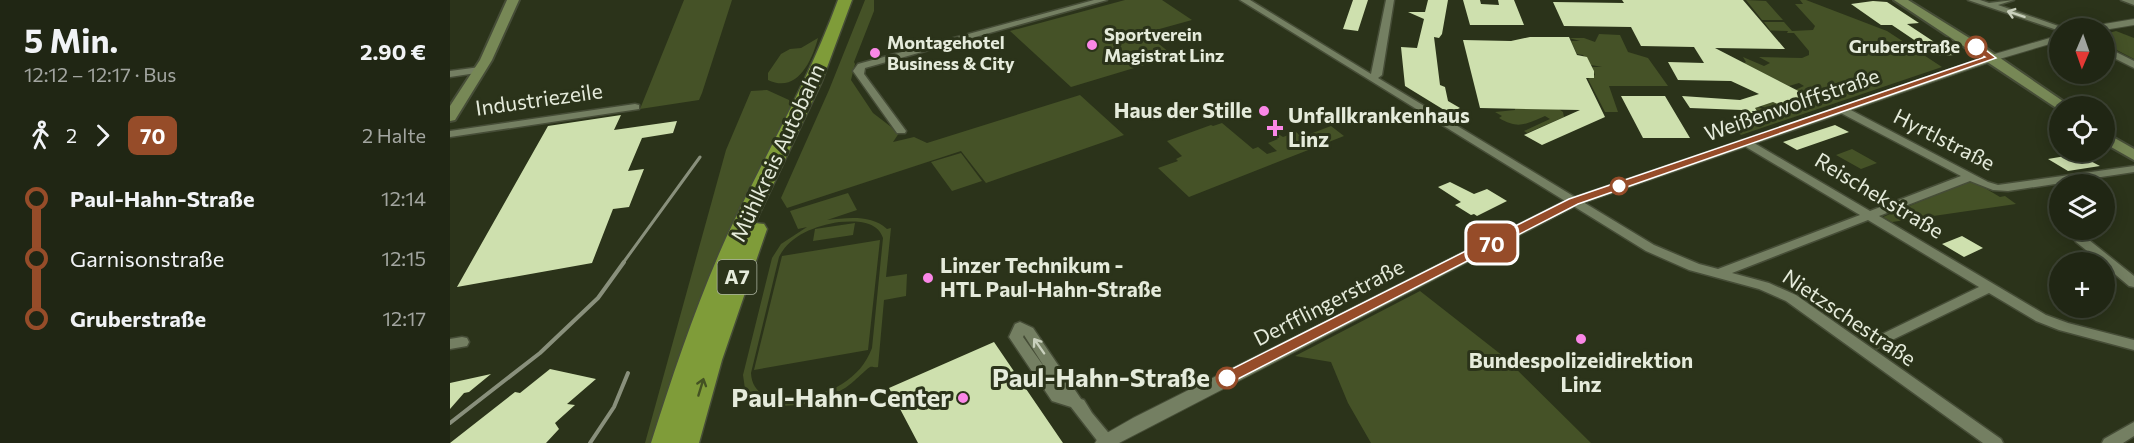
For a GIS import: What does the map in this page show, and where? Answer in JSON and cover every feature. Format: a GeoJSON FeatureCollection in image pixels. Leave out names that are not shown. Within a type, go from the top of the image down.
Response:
{"type":"FeatureCollection","features":[{"type":"Feature","properties":{"kind":"highway"},"geometry":{"type":"LineString","coordinates":[[828,46],[824,34],[830,0]]}},
{"type":"Feature","properties":{"kind":"highway","name":"Mühlkreis Autobahn"},"geometry":{"type":"LineString","coordinates":[[665,443],[691,361],[730,253],[828,46],[853,3]]}},
{"type":"Feature","properties":{"kind":"highway","name":"Mühlkreis Autobahn"},"geometry":{"type":"LineString","coordinates":[[685,443],[709,360],[749,247],[829,68],[853,3]]}},
{"type":"Feature","properties":{"kind":"main road","name":"Industriezeile"},"geometry":{"type":"LineString","coordinates":[[450,117],[480,70],[503,27],[513,0]]}},
{"type":"Feature","properties":{"kind":"main road"},"geometry":{"type":"LineString","coordinates":[[1900,0],[2049,97]]}},
{"type":"Feature","properties":{"kind":"main road"},"geometry":{"type":"LineString","coordinates":[[2115,143],[2134,156]]}},
{"type":"Feature","properties":{"kind":"street"},"geometry":{"type":"LineString","coordinates":[[901,131],[859,74],[861,66],[1103,0]]}},
{"type":"Feature","properties":{"kind":"street","name":"Nietzschestraße"},"geometry":{"type":"LineString","coordinates":[[1244,0],[1652,249],[1694,267],[1782,294],[1873,343],[1995,443]]}},
{"type":"Feature","properties":{"kind":"street"},"geometry":{"type":"LineString","coordinates":[[1371,77],[1377,75],[1390,0]]}},
{"type":"Feature","properties":{"kind":"street"},"geometry":{"type":"LineString","coordinates":[[1972,0],[2049,24]]}},
{"type":"Feature","properties":{"kind":"street"},"geometry":{"type":"LineString","coordinates":[[1988,5],[2010,0]]}},
{"type":"Feature","properties":{"kind":"street"},"geometry":{"type":"LineString","coordinates":[[2125,0],[2134,3]]}},
{"type":"Feature","properties":{"kind":"street"},"geometry":{"type":"LineString","coordinates":[[2115,25],[2134,22]]}},
{"type":"Feature","properties":{"kind":"street","name":"Weißenwolffstraße"},"geometry":{"type":"LineString","coordinates":[[1574,202],[1841,109],[2049,41]]}},
{"type":"Feature","properties":{"kind":"street"},"geometry":{"type":"LineString","coordinates":[[2115,55],[2134,65]]}},
{"type":"Feature","properties":{"kind":"street"},"geometry":{"type":"LineString","coordinates":[[450,74],[480,70]]}},
{"type":"Feature","properties":{"kind":"street","name":"Industriezeile"},"geometry":{"type":"LineString","coordinates":[[450,134],[635,107]]}},
{"type":"Feature","properties":{"kind":"street","name":"Hyrtlstraße"},"geometry":{"type":"LineString","coordinates":[[1841,109],[1970,177],[1997,188],[2134,168]]}},
{"type":"Feature","properties":{"kind":"street","name":"Reischekstraße"},"geometry":{"type":"LineString","coordinates":[[1745,142],[2052,323],[2134,345]]}},
{"type":"Feature","properties":{"kind":"street"},"geometry":{"type":"LineString","coordinates":[[1719,274],[1970,177]]}},
{"type":"Feature","properties":{"kind":"street","name":"Derfflingerstraße"},"geometry":{"type":"LineString","coordinates":[[1106,442],[1134,425],[1574,202]]}},
{"type":"Feature","properties":{"kind":"street"},"geometry":{"type":"LineString","coordinates":[[2081,240],[2134,283]]}},
{"type":"Feature","properties":{"kind":"street"},"geometry":{"type":"LineString","coordinates":[[1873,343],[1990,287]]}},
{"type":"Feature","properties":{"kind":"street"},"geometry":{"type":"LineString","coordinates":[[1079,404],[1057,397],[1016,337],[1020,327],[1028,331],[1106,442]]}},
{"type":"Feature","properties":{"kind":"street"},"geometry":{"type":"LineString","coordinates":[[2110,443],[2134,428]]}},
{"type":"Feature","properties":{"kind":"green space"},"geometry":{"type":"Polygon","coordinates":[[[684,0],[732,0],[702,93],[699,100],[640,109],[684,0]]]}},
{"type":"Feature","properties":{"kind":"green space"},"geometry":{"type":"Polygon","coordinates":[[[865,0],[874,0],[874,11],[854,62],[851,80],[873,113],[899,133],[893,142],[914,137],[927,143],[1080,95],[1124,135],[986,183],[961,151],[787,208],[781,198],[829,90],[865,0]]]}},
{"type":"Feature","properties":{"kind":"green space","name":"Sportverein Magistrat Linz"},"geometry":{"type":"Polygon","coordinates":[[[1125,0],[1162,0],[1192,20],[1145,33],[1174,56],[1071,87],[1010,31],[1125,0]]]}},
{"type":"Feature","properties":{"kind":"green space"},"geometry":{"type":"Polygon","coordinates":[[[1746,0],[1766,1],[1783,20],[1762,20],[1746,0]]]}},
{"type":"Feature","properties":{"kind":"green space"},"geometry":{"type":"Polygon","coordinates":[[[1800,0],[1806,0],[1887,31],[1942,67],[1741,135],[1737,131],[1784,115],[1775,110],[1760,115],[1755,108],[1766,110],[1768,109],[1761,106],[1773,102],[1782,106],[1809,97],[1795,90],[1804,86],[1799,83],[1789,86],[1744,63],[1746,62],[1743,57],[1764,66],[1770,63],[1759,57],[1802,58],[1809,55],[1809,51],[1794,33],[1787,33],[1788,31],[1686,28],[1770,30],[1764,22],[1784,22],[1792,31],[1813,30],[1815,26],[1795,4],[1803,4],[1800,0]]]}},
{"type":"Feature","properties":{"kind":"green space"},"geometry":{"type":"Polygon","coordinates":[[[2115,31],[2134,38],[2134,59],[2115,49],[2115,31]]]}},
{"type":"Feature","properties":{"kind":"green space"},"geometry":{"type":"Polygon","coordinates":[[[1599,34],[1620,35],[1628,52],[1648,58],[1668,86],[1609,86],[1618,112],[1605,112],[1588,79],[1595,75],[1592,67],[1602,67],[1591,65],[1583,55],[1577,54],[1571,41],[1580,41],[1569,38],[1584,38],[1595,42],[1599,34]]]}},
{"type":"Feature","properties":{"kind":"green space"},"geometry":{"type":"Polygon","coordinates":[[[818,38],[807,65],[795,79],[787,83],[768,80],[768,73],[781,54],[790,49],[801,48],[818,38]]]}},
{"type":"Feature","properties":{"kind":"green space"},"geometry":{"type":"Polygon","coordinates":[[[767,90],[789,100],[792,107],[724,242],[653,443],[645,443],[726,150],[751,91],[767,90]]]}},
{"type":"Feature","properties":{"kind":"green space"},"geometry":{"type":"Polygon","coordinates":[[[1515,108],[1559,109],[1563,112],[1564,117],[1527,133],[1524,131],[1550,119],[1545,116],[1516,125],[1499,118],[1502,116],[1495,112],[1515,110],[1515,108]]]}},
{"type":"Feature","properties":{"kind":"green space"},"geometry":{"type":"Polygon","coordinates":[[[1222,123],[1253,149],[1258,147],[1267,154],[1277,151],[1268,143],[1278,139],[1271,133],[1275,132],[1283,137],[1296,132],[1302,137],[1331,126],[1344,136],[1189,197],[1158,168],[1178,161],[1176,159],[1182,156],[1167,141],[1222,123]]]}},
{"type":"Feature","properties":{"kind":"green space"},"geometry":{"type":"Polygon","coordinates":[[[1852,149],[1877,163],[1861,169],[1836,155],[1852,149]]]}},
{"type":"Feature","properties":{"kind":"green space"},"geometry":{"type":"Polygon","coordinates":[[[961,153],[982,181],[952,191],[931,162],[961,153]]]}},
{"type":"Feature","properties":{"kind":"green space"},"geometry":{"type":"Polygon","coordinates":[[[1967,182],[1978,184],[2000,197],[2005,196],[2016,204],[1892,222],[1883,217],[1967,182]]]}},
{"type":"Feature","properties":{"kind":"green space"},"geometry":{"type":"Polygon","coordinates":[[[848,193],[857,210],[827,220],[866,219],[881,224],[887,229],[891,228],[886,277],[907,274],[906,296],[884,300],[878,367],[870,367],[845,388],[834,394],[807,403],[780,405],[755,398],[745,389],[743,375],[772,258],[781,244],[807,227],[798,229],[790,211],[848,193]],[[839,222],[821,226],[796,237],[779,257],[751,373],[755,386],[763,394],[789,399],[819,394],[842,384],[856,373],[870,354],[883,238],[880,232],[871,225],[839,222]]]}},
{"type":"Feature","properties":{"kind":"green space"},"geometry":{"type":"Polygon","coordinates":[[[855,223],[853,235],[813,241],[815,229],[855,223]]]}},
{"type":"Feature","properties":{"kind":"green space"},"geometry":{"type":"Polygon","coordinates":[[[880,240],[868,350],[754,370],[782,256],[880,240]]]}},
{"type":"Feature","properties":{"kind":"green space"},"geometry":{"type":"Polygon","coordinates":[[[1420,291],[1503,356],[1591,443],[1371,443],[1348,403],[1331,362],[1295,356],[1420,291]]]}},
{"type":"Feature","properties":{"kind":"building"},"geometry":{"type":"Polygon","coordinates":[[[1353,0],[1368,0],[1358,31],[1343,29],[1353,0]]]}},
{"type":"Feature","properties":{"kind":"building"},"geometry":{"type":"Polygon","coordinates":[[[1428,0],[1448,0],[1442,34],[1439,38],[1434,37],[1440,85],[1445,87],[1448,101],[1460,108],[1449,113],[1405,86],[1401,47],[1417,48],[1424,19],[1408,12],[1425,12],[1428,0]]]}},
{"type":"Feature","properties":{"kind":"building"},"geometry":{"type":"Polygon","coordinates":[[[1463,0],[1480,0],[1481,4],[1499,5],[1498,0],[1514,0],[1524,25],[1470,25],[1463,0]]]}},
{"type":"Feature","properties":{"kind":"building"},"geometry":{"type":"Polygon","coordinates":[[[1622,0],[1743,0],[1785,49],[1715,48],[1810,97],[1782,106],[1773,102],[1755,108],[1757,111],[1752,111],[1753,113],[1744,113],[1742,110],[1690,108],[1682,96],[1740,100],[1759,94],[1731,81],[1678,80],[1668,62],[1704,63],[1694,47],[1641,46],[1631,27],[1564,26],[1553,2],[1624,3],[1622,0]]]}},
{"type":"Feature","properties":{"kind":"building"},"geometry":{"type":"Polygon","coordinates":[[[1887,2],[1919,23],[1907,24],[1954,55],[1938,56],[1892,25],[1881,25],[1851,4],[1887,2]]]}},
{"type":"Feature","properties":{"kind":"building"},"geometry":{"type":"Polygon","coordinates":[[[1530,37],[1569,37],[1577,55],[1587,57],[1594,71],[1594,78],[1586,78],[1605,117],[1542,145],[1524,135],[1580,110],[1480,108],[1463,40],[1511,41],[1530,37]]]}},
{"type":"Feature","properties":{"kind":"building"},"geometry":{"type":"Polygon","coordinates":[[[1621,96],[1665,96],[1690,138],[1643,138],[1621,96]]]}},
{"type":"Feature","properties":{"kind":"building"},"geometry":{"type":"Polygon","coordinates":[[[621,115],[614,130],[677,121],[673,133],[642,138],[628,171],[644,169],[629,207],[613,209],[592,263],[457,287],[548,126],[621,115]]]}},
{"type":"Feature","properties":{"kind":"building"},"geometry":{"type":"Polygon","coordinates":[[[1835,125],[1849,132],[1797,150],[1783,142],[1835,125]]]}},
{"type":"Feature","properties":{"kind":"building"},"geometry":{"type":"Polygon","coordinates":[[[2053,162],[2092,162],[2100,166],[2068,171],[2053,162]]]}},
{"type":"Feature","properties":{"kind":"building"},"geometry":{"type":"Polygon","coordinates":[[[1450,182],[1474,194],[1487,189],[1507,201],[1477,216],[1471,215],[1455,205],[1461,202],[1438,187],[1450,182]]]}},
{"type":"Feature","properties":{"kind":"building"},"geometry":{"type":"Polygon","coordinates":[[[1962,236],[1983,248],[1964,257],[1942,244],[1962,236]]]}},
{"type":"Feature","properties":{"kind":"building","name":"Paul-Hahn-Center"},"geometry":{"type":"Polygon","coordinates":[[[994,342],[1063,443],[918,443],[889,388],[994,342]]]}},
{"type":"Feature","properties":{"kind":"building"},"geometry":{"type":"Polygon","coordinates":[[[550,369],[596,379],[567,404],[575,405],[555,423],[559,429],[546,443],[450,443],[515,392],[520,393],[550,369]]]}},
{"type":"Feature","properties":{"kind":"building"},"geometry":{"type":"Polygon","coordinates":[[[491,374],[469,392],[464,393],[450,409],[450,383],[491,374]]]}},
{"type":"Feature","properties":{"kind":"tunnel"},"geometry":{"type":"LineString","coordinates":[[1873,344],[1885,338]]}},
{"type":"Feature","properties":{"kind":"railway"},"geometry":{"type":"LineString","coordinates":[[623,263],[700,157]]}},
{"type":"Feature","properties":{"kind":"railway"},"geometry":{"type":"LineString","coordinates":[[450,423],[540,353],[598,298],[624,262]]}},
{"type":"Feature","properties":{"kind":"railway"},"geometry":{"type":"LineString","coordinates":[[590,443],[614,407],[628,373]]}},
{"type":"Feature","properties":{"kind":"bus line","name":"70"},"geometry":{"type":"LineString","coordinates":[[1227,378],[1574,202],[1992,58],[1976,47]]}},
{"type":"Feature","properties":{"kind":"place","name":"Sportverein Magistrat Linz"},"geometry":{"type":"Point","coordinates":[1092,45]}},
{"type":"Feature","properties":{"kind":"place","name":"Gruberstraße"},"geometry":{"type":"Point","coordinates":[1976,47]}},
{"type":"Feature","properties":{"kind":"place","name":"Montagehotel Business & City"},"geometry":{"type":"Point","coordinates":[875,53]}},
{"type":"Feature","properties":{"kind":"place","name":"Haus der Stille"},"geometry":{"type":"Point","coordinates":[1264,111]}},
{"type":"Feature","properties":{"kind":"place","name":"Unfallkrankenhaus Linz"},"geometry":{"type":"Point","coordinates":[1275,128]}},
{"type":"Feature","properties":{"kind":"place","name":"Linzer Technikum - HTL Paul-Hahn-Straße"},"geometry":{"type":"Point","coordinates":[928,278]}},
{"type":"Feature","properties":{"kind":"place","name":"Bundespolizeidirektion Linz"},"geometry":{"type":"Point","coordinates":[1581,339]}},
{"type":"Feature","properties":{"kind":"place","name":"Paul-Hahn-Straße"},"geometry":{"type":"Point","coordinates":[1227,378]}},
{"type":"Feature","properties":{"kind":"place","name":"Paul-Hahn-Center"},"geometry":{"type":"Point","coordinates":[963,398]}}]}
